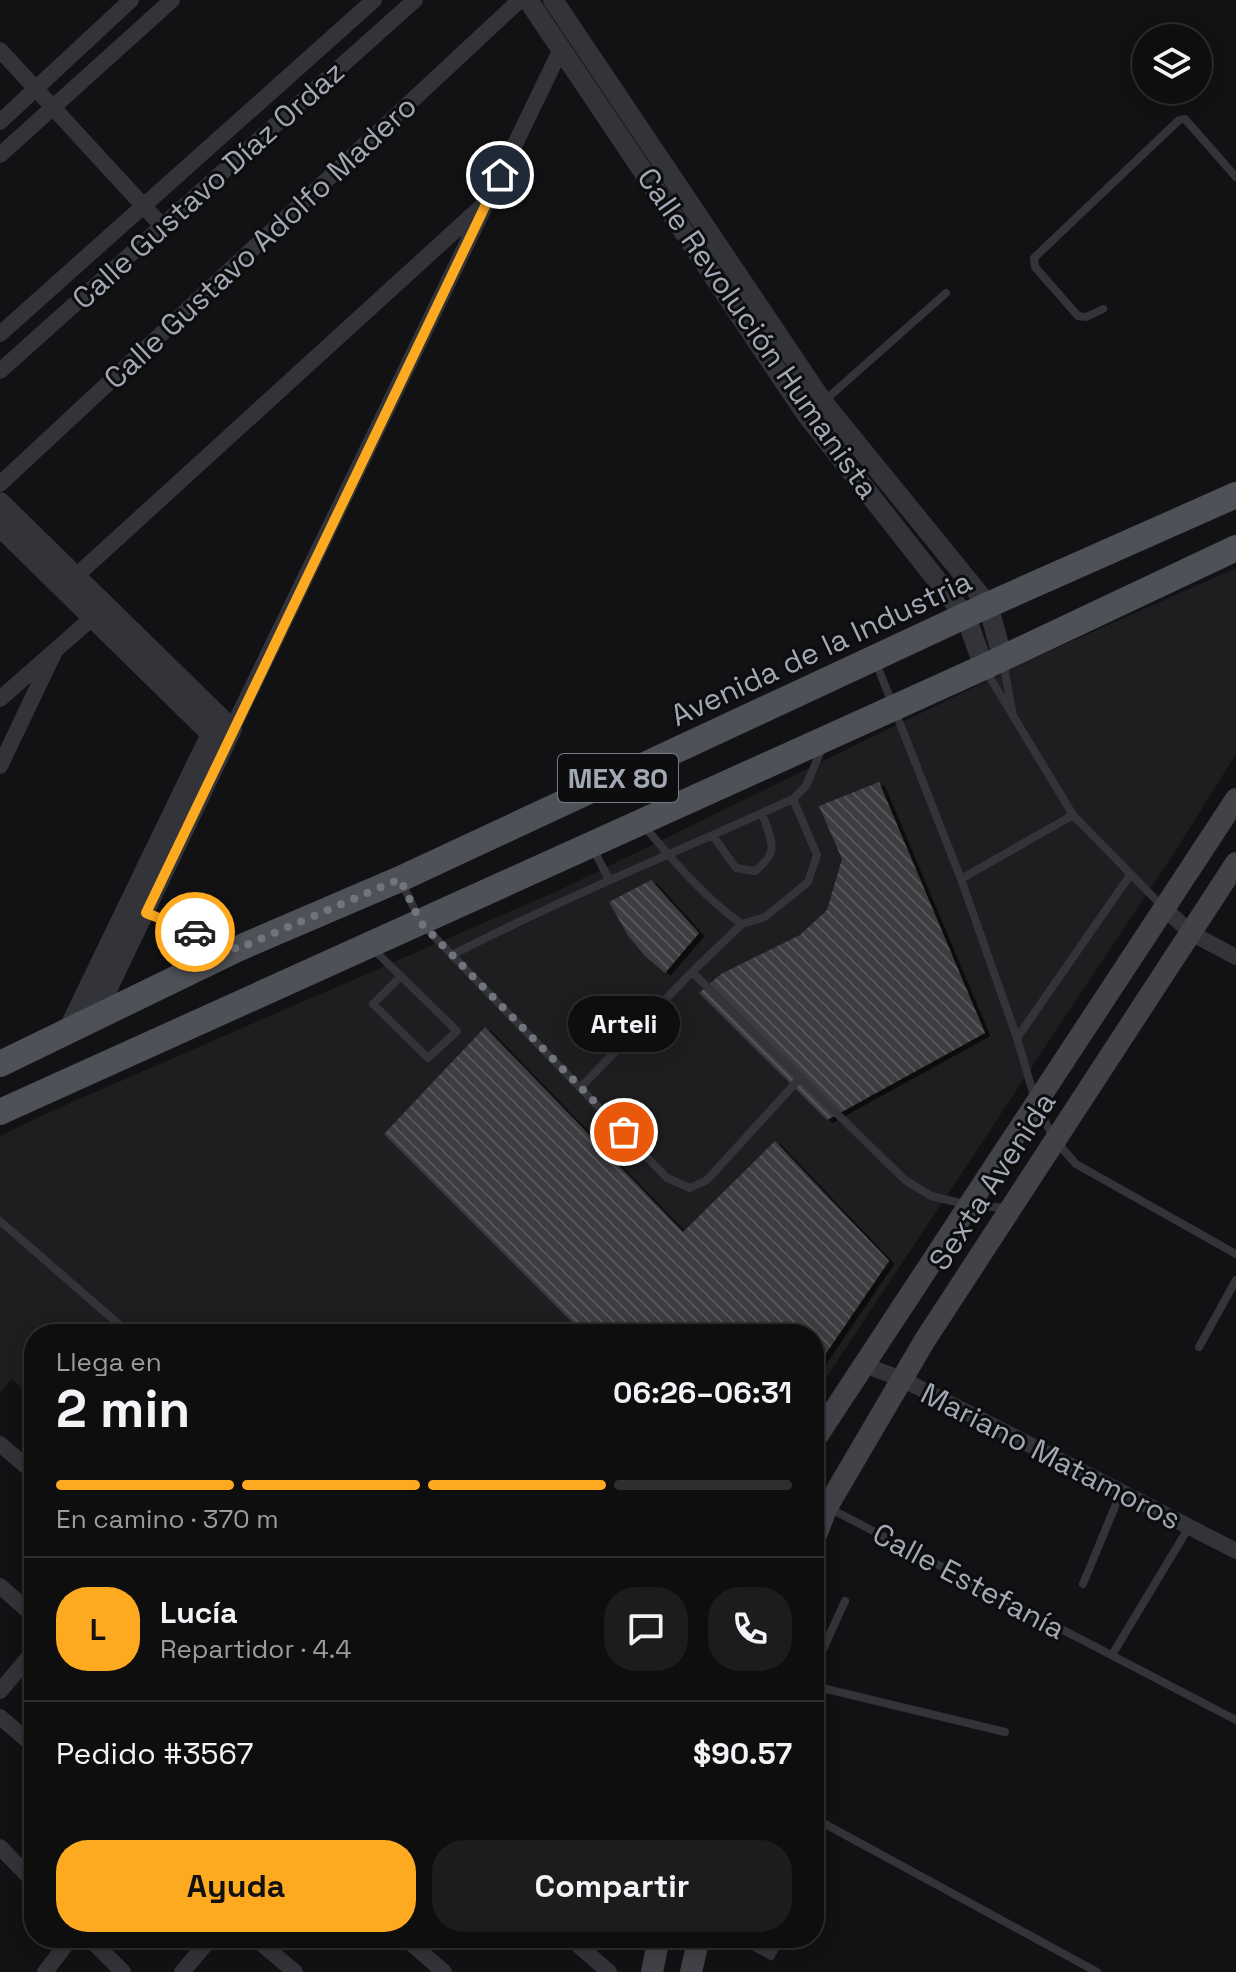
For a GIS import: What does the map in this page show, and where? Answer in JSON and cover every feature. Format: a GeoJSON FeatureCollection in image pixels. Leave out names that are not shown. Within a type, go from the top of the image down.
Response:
{"type":"FeatureCollection","features":[{"type":"Feature","properties":{"kind":"main road","name":"Avenida de la Industria"},"geometry":{"type":"LineString","coordinates":[[0,1064],[237,949],[400,879],[977,611],[1236,495]]}},
{"type":"Feature","properties":{"kind":"main road","name":"MEX 80"},"geometry":{"type":"LineString","coordinates":[[0,1112],[421,923],[1236,548]]}},
{"type":"Feature","properties":{"kind":"main road","name":"Sexta Avenida"},"geometry":{"type":"LineString","coordinates":[[824,1426],[1236,799]]}},
{"type":"Feature","properties":{"kind":"main road","name":"Sexta Avenida"},"geometry":{"type":"LineString","coordinates":[[824,1515],[902,1379],[1054,1139],[1236,863]]}},
{"type":"Feature","properties":{"kind":"main road"},"geometry":{"type":"LineString","coordinates":[[652,1972],[657,1948]]}},
{"type":"Feature","properties":{"kind":"main road"},"geometry":{"type":"LineString","coordinates":[[691,1972],[697,1948]]}},
{"type":"Feature","properties":{"kind":"street"},"geometry":{"type":"LineString","coordinates":[[0,122],[131,0]]}},
{"type":"Feature","properties":{"kind":"street"},"geometry":{"type":"LineString","coordinates":[[144,0],[156,14]]}},
{"type":"Feature","properties":{"kind":"street"},"geometry":{"type":"LineString","coordinates":[[0,155],[172,0]]}},
{"type":"Feature","properties":{"kind":"street","name":"Calle Gustavo Díaz Ordaz"},"geometry":{"type":"LineString","coordinates":[[0,334],[374,0]]}},
{"type":"Feature","properties":{"kind":"street","name":"Calle Gustavo Díaz Ordaz"},"geometry":{"type":"LineString","coordinates":[[0,371],[415,0]]}},
{"type":"Feature","properties":{"kind":"street","name":"Calle Gustavo Adolfo Madero"},"geometry":{"type":"LineString","coordinates":[[0,484],[520,0]]}},
{"type":"Feature","properties":{"kind":"street","name":"Calle Revolución Humanista"},"geometry":{"type":"LineString","coordinates":[[528,0],[815,408],[977,611],[993,661]]}},
{"type":"Feature","properties":{"kind":"street","name":"Calle Revolución Humanista"},"geometry":{"type":"LineString","coordinates":[[553,0],[815,408]]}},
{"type":"Feature","properties":{"kind":"street"},"geometry":{"type":"LineString","coordinates":[[325,44],[343,64]]}},
{"type":"Feature","properties":{"kind":"street"},"geometry":{"type":"LineString","coordinates":[[92,1021],[561,49]]}},
{"type":"Feature","properties":{"kind":"street"},"geometry":{"type":"LineString","coordinates":[[0,50],[162,226]]}},
{"type":"Feature","properties":{"kind":"street"},"geometry":{"type":"LineString","coordinates":[[76,576],[488,201]]}},
{"type":"Feature","properties":{"kind":"street"},"geometry":{"type":"LineString","coordinates":[[0,502],[76,576],[87,604],[211,734]]}},
{"type":"Feature","properties":{"kind":"street"},"geometry":{"type":"LineString","coordinates":[[1,531],[232,729]]}},
{"type":"Feature","properties":{"kind":"street"},"geometry":{"type":"LineString","coordinates":[[0,766],[55,651],[87,604]]}},
{"type":"Feature","properties":{"kind":"street"},"geometry":{"type":"LineString","coordinates":[[0,699],[55,651]]}},
{"type":"Feature","properties":{"kind":"street"},"geometry":{"type":"LineString","coordinates":[[211,734],[232,729]]}},
{"type":"Feature","properties":{"kind":"street"},"geometry":{"type":"LineString","coordinates":[[67,1032],[211,734]]}},
{"type":"Feature","properties":{"kind":"street"},"geometry":{"type":"LineString","coordinates":[[1164,908],[1191,933],[1236,957]]}},
{"type":"Feature","properties":{"kind":"street","name":"Mariano Matamoros"},"geometry":{"type":"LineString","coordinates":[[864,1365],[902,1379],[1236,1551]]}},
{"type":"Feature","properties":{"kind":"street"},"geometry":{"type":"LineString","coordinates":[[0,1444],[24,1464]]}},
{"type":"Feature","properties":{"kind":"street"},"geometry":{"type":"LineString","coordinates":[[0,1586],[24,1607]]}},
{"type":"Feature","properties":{"kind":"street"},"geometry":{"type":"LineString","coordinates":[[0,1691],[24,1663]]}},
{"type":"Feature","properties":{"kind":"street"},"geometry":{"type":"LineString","coordinates":[[0,1717],[24,1737]]}},
{"type":"Feature","properties":{"kind":"street"},"geometry":{"type":"LineString","coordinates":[[0,1847],[24,1872]]}},
{"type":"Feature","properties":{"kind":"street"},"geometry":{"type":"LineString","coordinates":[[45,1972],[63,1948]]}},
{"type":"Feature","properties":{"kind":"street"},"geometry":{"type":"LineString","coordinates":[[100,1948],[123,1972]]}},
{"type":"Feature","properties":{"kind":"street"},"geometry":{"type":"LineString","coordinates":[[182,1972],[202,1948]]}},
{"type":"Feature","properties":{"kind":"street"},"geometry":{"type":"LineString","coordinates":[[267,1948],[295,1972]]}},
{"type":"Feature","properties":{"kind":"street"},"geometry":{"type":"LineString","coordinates":[[416,1948],[444,1972]]}},
{"type":"Feature","properties":{"kind":"street"},"geometry":{"type":"LineString","coordinates":[[581,1948],[609,1972]]}},
{"type":"Feature","properties":{"kind":"lane"},"geometry":{"type":"LineString","coordinates":[[1103,309],[1086,317],[1078,316],[1035,267],[1034,258],[1179,120],[1185,119],[1236,177]]}},
{"type":"Feature","properties":{"kind":"lane"},"geometry":{"type":"LineString","coordinates":[[815,408],[946,293]]}},
{"type":"Feature","properties":{"kind":"lane"},"geometry":{"type":"LineString","coordinates":[[875,660],[961,879],[1017,1038],[1036,1103],[1054,1139],[1076,1164],[1236,1254]]}},
{"type":"Feature","properties":{"kind":"lane"},"geometry":{"type":"LineString","coordinates":[[993,661],[1014,719],[1073,815],[1164,908]]}},
{"type":"Feature","properties":{"kind":"lane"},"geometry":{"type":"LineString","coordinates":[[993,661],[1014,719]]}},
{"type":"Feature","properties":{"kind":"lane"},"geometry":{"type":"LineString","coordinates":[[452,955],[609,879],[669,856],[793,799],[806,786],[827,736]]}},
{"type":"Feature","properties":{"kind":"lane"},"geometry":{"type":"LineString","coordinates":[[581,1087],[742,924],[765,917],[808,882],[817,855],[793,799]]}},
{"type":"Feature","properties":{"kind":"lane"},"geometry":{"type":"LineString","coordinates":[[713,836],[736,868],[755,871],[769,861],[773,847],[762,813]]}},
{"type":"Feature","properties":{"kind":"lane"},"geometry":{"type":"LineString","coordinates":[[961,879],[1073,815]]}},
{"type":"Feature","properties":{"kind":"lane"},"geometry":{"type":"LineString","coordinates":[[640,823],[727,914],[742,924]]}},
{"type":"Feature","properties":{"kind":"lane"},"geometry":{"type":"LineString","coordinates":[[591,845],[609,879]]}},
{"type":"Feature","properties":{"kind":"lane"},"geometry":{"type":"LineString","coordinates":[[1017,1038],[1130,875]]}},
{"type":"Feature","properties":{"kind":"lane"},"geometry":{"type":"LineString","coordinates":[[400,879],[421,923],[667,1178],[690,1188],[707,1180],[801,1077]]}},
{"type":"Feature","properties":{"kind":"lane"},"geometry":{"type":"LineString","coordinates":[[146,913],[237,949]]}},
{"type":"Feature","properties":{"kind":"lane"},"geometry":{"type":"LineString","coordinates":[[370,946],[401,976],[457,1031],[428,1058],[373,1004],[401,976]]}},
{"type":"Feature","properties":{"kind":"lane"},"geometry":{"type":"LineString","coordinates":[[692,972],[905,1180],[931,1196],[969,1205],[1011,1208]]}},
{"type":"Feature","properties":{"kind":"lane"},"geometry":{"type":"LineString","coordinates":[[0,1221],[118,1324]]}},
{"type":"Feature","properties":{"kind":"lane"},"geometry":{"type":"LineString","coordinates":[[1199,1347],[1236,1280]]}},
{"type":"Feature","properties":{"kind":"lane"},"geometry":{"type":"LineString","coordinates":[[1083,1584],[1121,1492]]}},
{"type":"Feature","properties":{"kind":"lane","name":"Calle Estefanía"},"geometry":{"type":"LineString","coordinates":[[827,1507],[1236,1720]]}},
{"type":"Feature","properties":{"kind":"lane"},"geometry":{"type":"LineString","coordinates":[[1112,1655],[1189,1527]]}},
{"type":"Feature","properties":{"kind":"lane"},"geometry":{"type":"LineString","coordinates":[[824,1647],[845,1601]]}},
{"type":"Feature","properties":{"kind":"lane"},"geometry":{"type":"LineString","coordinates":[[824,1688],[1005,1732]]}},
{"type":"Feature","properties":{"kind":"lane"},"geometry":{"type":"LineString","coordinates":[[824,1823],[1097,1972]]}},
{"type":"Feature","properties":{"kind":"lane"},"geometry":{"type":"LineString","coordinates":[[756,1948],[771,1956],[775,1948]]}},
{"type":"Feature","properties":{"kind":"shaded area"},"geometry":{"type":"Polygon","coordinates":[[[1236,568],[1236,754],[824,1381],[824,1324],[24,1324],[24,1390],[11,1379],[0,1393],[0,1136],[566,887],[1025,662],[1236,568]]]}},
{"type":"Feature","properties":{"kind":"building"},"geometry":{"type":"Polygon","coordinates":[[[879,782],[985,1033],[827,1120],[699,993],[721,974],[800,935],[827,910],[842,859],[819,806],[879,782]]]}},
{"type":"Feature","properties":{"kind":"building"},"geometry":{"type":"Polygon","coordinates":[[[651,880],[699,933],[665,973],[629,937],[609,902],[651,880]]]}},
{"type":"Feature","properties":{"kind":"building"},"geometry":{"type":"Polygon","coordinates":[[[485,1027],[683,1232],[775,1141],[889,1261],[824,1356],[824,1324],[574,1324],[384,1134],[485,1027]]]}},
{"type":"Feature","properties":{"kind":"way so far"},"geometry":{"type":"LineString","coordinates":[[195,932],[237,949],[400,879],[421,923],[624,1132]]}},
{"type":"Feature","properties":{"kind":"place","name":"Arteli"},"geometry":{"type":"Point","coordinates":[624,1132]}},
{"type":"Feature","properties":{"kind":"route"},"geometry":{"type":"LineString","coordinates":[[195,932],[146,913],[500,175]]}}]}
